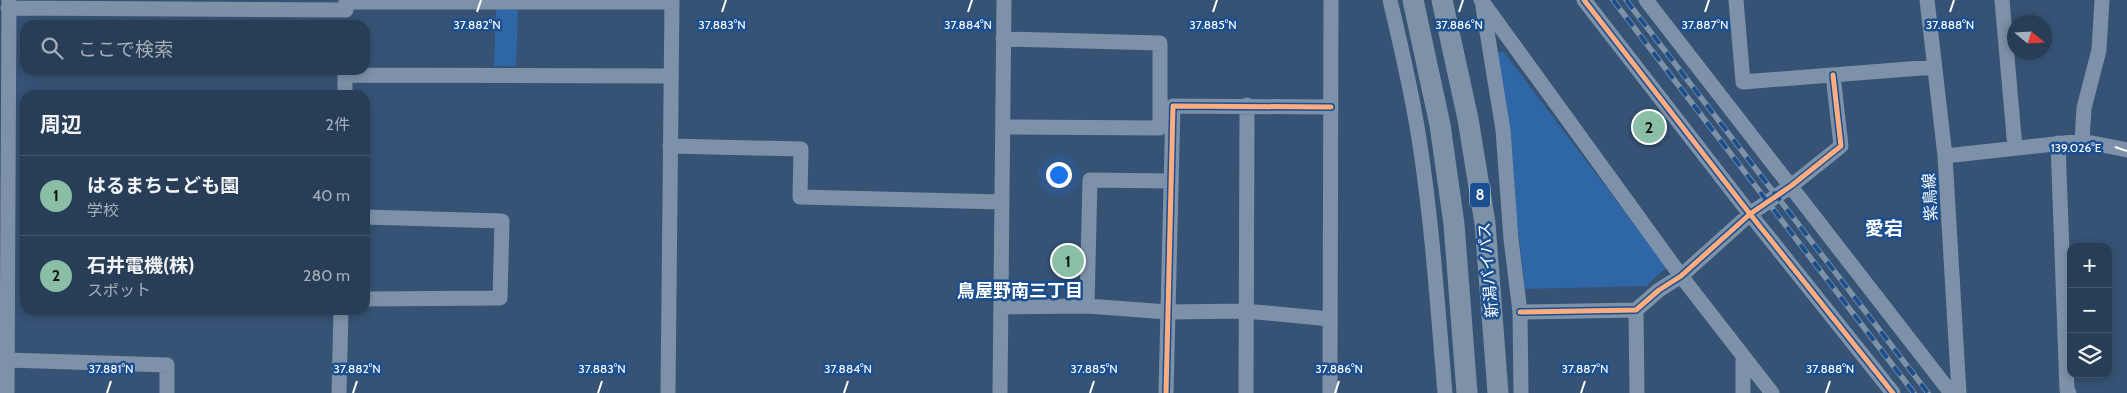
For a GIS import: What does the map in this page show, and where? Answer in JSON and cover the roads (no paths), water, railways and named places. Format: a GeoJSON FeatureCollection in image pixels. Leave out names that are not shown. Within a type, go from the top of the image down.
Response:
{"type":"FeatureCollection","features":[{"type":"Feature","properties":{"kind":"highway","name":"新潟バイパス"},"geometry":{"type":"LineString","coordinates":[[1412,0],[1440,124],[1454,224],[1467,393]]}},
{"type":"Feature","properties":{"kind":"highway","name":"新潟バイパス"},"geometry":{"type":"LineString","coordinates":[[1442,0],[1468,120],[1485,223],[1498,393]]}},
{"type":"Feature","properties":{"kind":"street"},"geometry":{"type":"LineString","coordinates":[[1000,393],[1004,0]]}},
{"type":"Feature","properties":{"kind":"street"},"geometry":{"type":"LineString","coordinates":[[1330,393],[1331,0]]}},
{"type":"Feature","properties":{"kind":"street"},"geometry":{"type":"LineString","coordinates":[[1390,0],[1422,152],[1445,393]]}},
{"type":"Feature","properties":{"kind":"street"},"geometry":{"type":"LineString","coordinates":[[1584,0],[1750,214],[1893,393]]}},
{"type":"Feature","properties":{"kind":"street"},"geometry":{"type":"LineString","coordinates":[[1646,0],[1951,393]]}},
{"type":"Feature","properties":{"kind":"street"},"geometry":{"type":"LineString","coordinates":[[1736,0],[1743,82],[1934,67]]}},
{"type":"Feature","properties":{"kind":"street","name":"紫鳥線"},"geometry":{"type":"LineString","coordinates":[[1927,0],[1946,156],[1959,393]]}},
{"type":"Feature","properties":{"kind":"street"},"geometry":{"type":"LineString","coordinates":[[2002,0],[2015,148]]}},
{"type":"Feature","properties":{"kind":"street"},"geometry":{"type":"LineString","coordinates":[[2082,141],[2084,108],[2099,50],[2102,0]]}},
{"type":"Feature","properties":{"kind":"street"},"geometry":{"type":"LineString","coordinates":[[7,393],[8,4],[346,4],[672,1],[668,393]]}},
{"type":"Feature","properties":{"kind":"street"},"geometry":{"type":"LineString","coordinates":[[1482,2],[1682,276],[1772,393]]}},
{"type":"Feature","properties":{"kind":"street"},"geometry":{"type":"LineString","coordinates":[[1482,2],[1503,130],[1520,312],[1520,393]]}},
{"type":"Feature","properties":{"kind":"street"},"geometry":{"type":"LineString","coordinates":[[346,4],[346,20]]}},
{"type":"Feature","properties":{"kind":"street"},"geometry":{"type":"LineString","coordinates":[[1003,39],[1160,43],[1160,128],[1003,127]]}},
{"type":"Feature","properties":{"kind":"street"},"geometry":{"type":"LineString","coordinates":[[370,72],[671,76]]}},
{"type":"Feature","properties":{"kind":"street"},"geometry":{"type":"LineString","coordinates":[[345,75],[345,90]]}},
{"type":"Feature","properties":{"kind":"street"},"geometry":{"type":"LineString","coordinates":[[1520,312],[1636,310],[1660,290],[1682,276],[1750,214],[1791,186],[1841,146],[1833,75]]}},
{"type":"Feature","properties":{"kind":"street"},"geometry":{"type":"LineString","coordinates":[[1246,393],[1248,105]]}},
{"type":"Feature","properties":{"kind":"street"},"geometry":{"type":"LineString","coordinates":[[1166,393],[1172,106],[1331,107]]}},
{"type":"Feature","properties":{"kind":"street"},"geometry":{"type":"LineString","coordinates":[[1946,156],[2082,141],[2127,150]]}},
{"type":"Feature","properties":{"kind":"street"},"geometry":{"type":"LineString","coordinates":[[2058,143],[2066,392]]}},
{"type":"Feature","properties":{"kind":"street"},"geometry":{"type":"LineString","coordinates":[[670,146],[801,149],[800,197],[1002,202]]}},
{"type":"Feature","properties":{"kind":"street"},"geometry":{"type":"LineString","coordinates":[[1087,306],[1090,180],[1170,181]]}},
{"type":"Feature","properties":{"kind":"street"},"geometry":{"type":"LineString","coordinates":[[370,217],[502,221],[500,298],[370,299]]}},
{"type":"Feature","properties":{"kind":"street"},"geometry":{"type":"LineString","coordinates":[[1001,307],[1087,306],[1168,312],[1246,311],[1330,319]]}},
{"type":"Feature","properties":{"kind":"street"},"geometry":{"type":"LineString","coordinates":[[1636,310],[1637,393]]}},
{"type":"Feature","properties":{"kind":"street"},"geometry":{"type":"LineString","coordinates":[[339,393],[340,315]]}},
{"type":"Feature","properties":{"kind":"street"},"geometry":{"type":"LineString","coordinates":[[1743,356],[1743,393]]}},
{"type":"Feature","properties":{"kind":"street"},"geometry":{"type":"LineString","coordinates":[[7,360],[167,365],[167,393]]}},
{"type":"Feature","properties":{"kind":"railway"},"geometry":{"type":"LineString","coordinates":[[1613,0],[1914,393]]}},
{"type":"Feature","properties":{"kind":"railway"},"geometry":{"type":"LineString","coordinates":[[1626,0],[1928,393]]}},
{"type":"Feature","properties":{"kind":"place","name":"石井電機(株)"},"geometry":{"type":"Point","coordinates":[1649,127]}},
{"type":"Feature","properties":{"kind":"place","name":"はるまちこども園"},"geometry":{"type":"Point","coordinates":[1068,261]}},
{"type":"Feature","properties":{"kind":"district","name":"愛宕"},"geometry":{"type":"Point","coordinates":[1884,228]}},
{"type":"Feature","properties":{"kind":"district","name":"鳥屋野南三丁目"},"geometry":{"type":"Point","coordinates":[1020,291]}}]}
